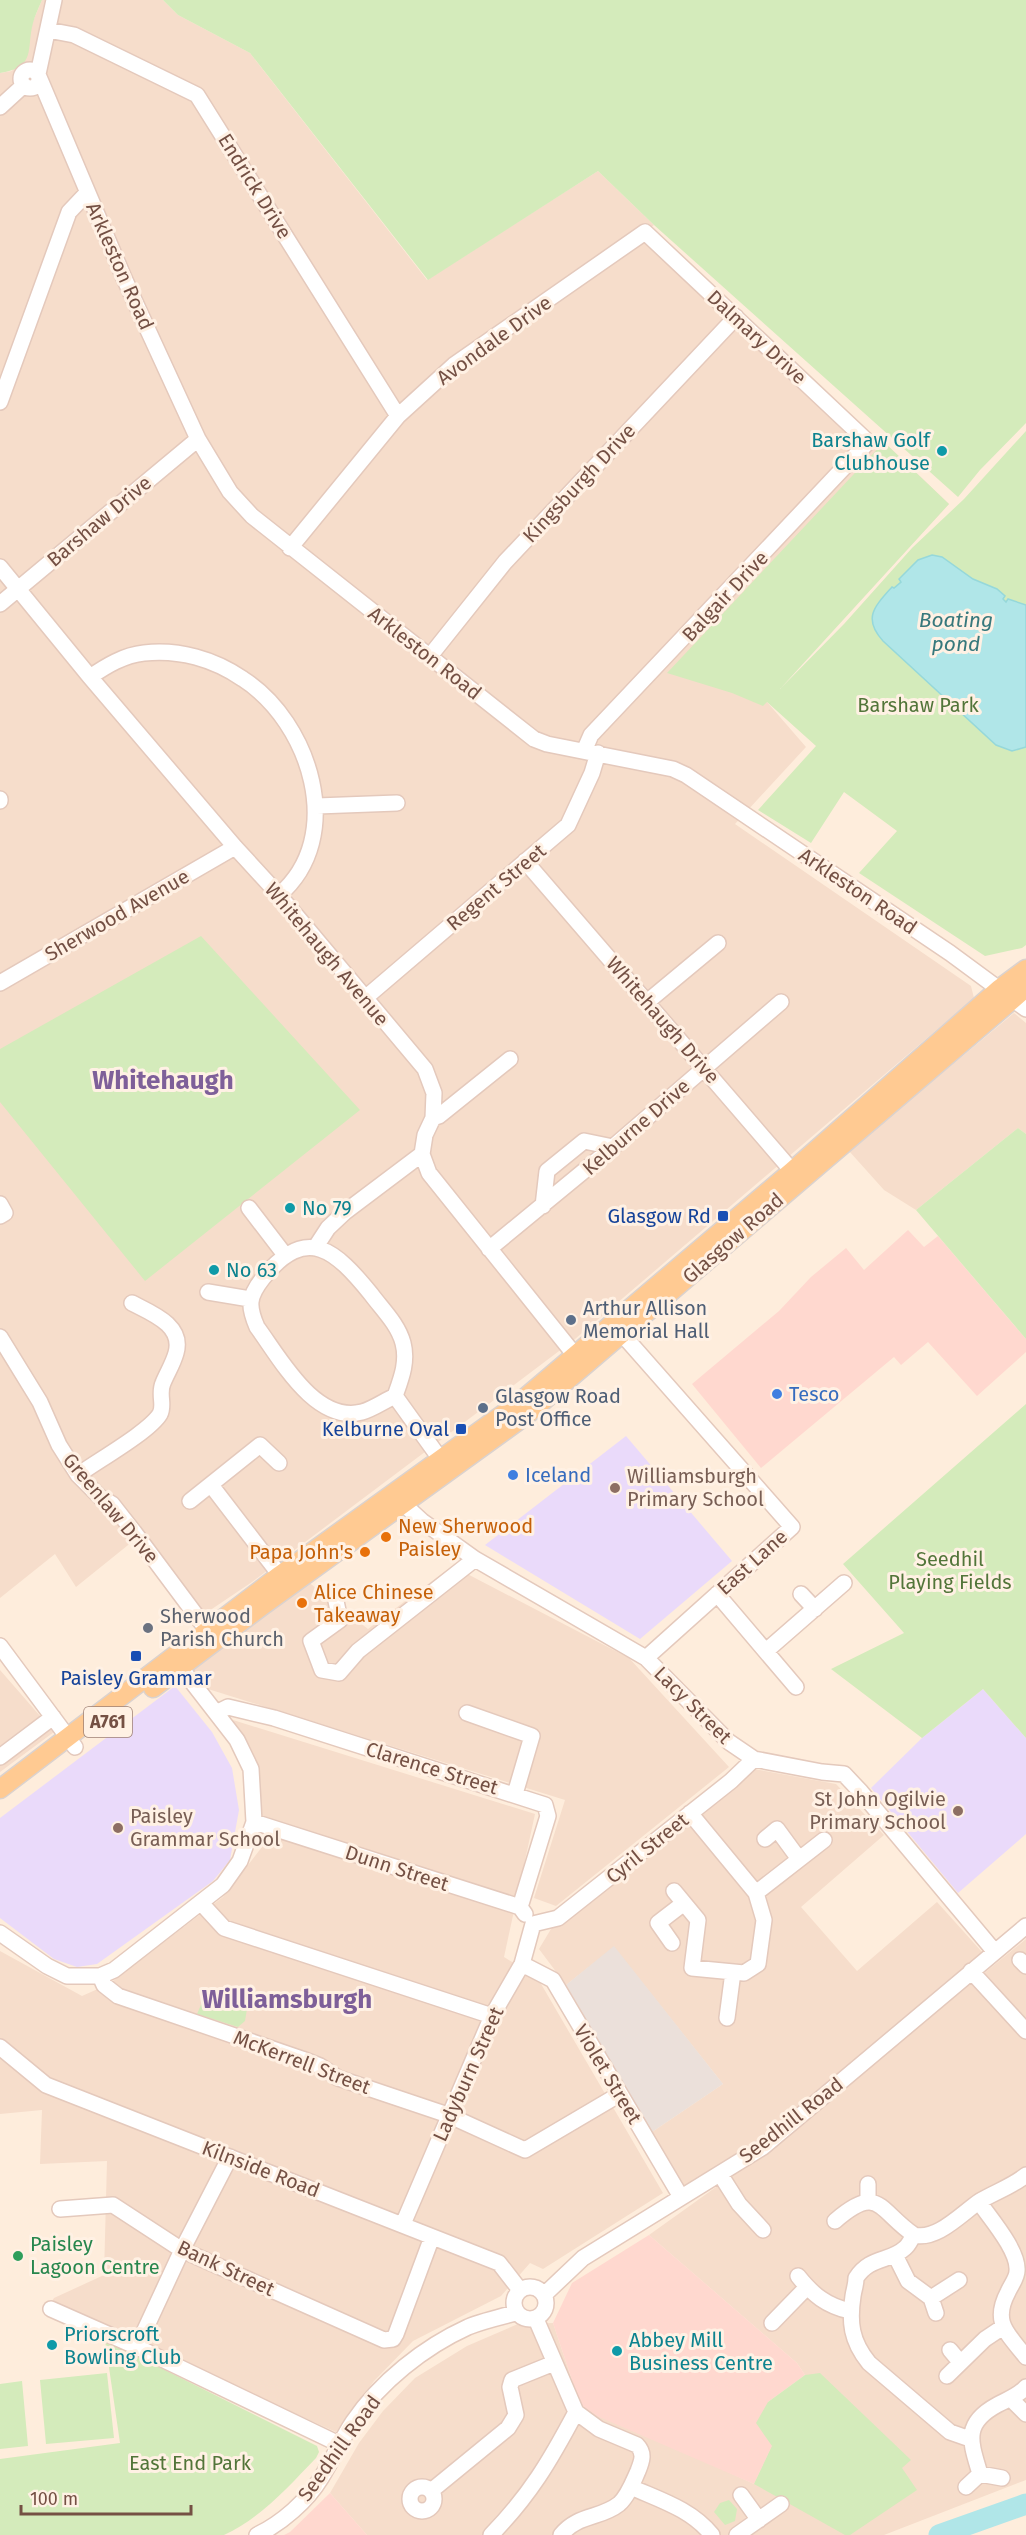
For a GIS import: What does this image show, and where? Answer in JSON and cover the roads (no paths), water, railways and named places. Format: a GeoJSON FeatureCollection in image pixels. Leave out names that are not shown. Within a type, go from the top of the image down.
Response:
{"type":"FeatureCollection","features":[{"type":"Feature","properties":{"kind":"main road","name":"Glasgow Road"},"geometry":{"type":"LineString","coordinates":[[211,1635],[280,1575],[445,1465],[529,1413],[579,1361],[796,1176],[1016,996],[1026,969]]}},
{"type":"Feature","properties":{"kind":"main road","name":"Glasgow Road"},"geometry":{"type":"LineString","coordinates":[[0,1803],[72,1742],[211,1635],[397,1498]]}},
{"type":"Feature","properties":{"kind":"main road","name":"Glasgow Road"},"geometry":{"type":"LineString","coordinates":[[0,1789],[72,1742]]}},
{"type":"Feature","properties":{"kind":"street","name":"Arkleston Road"},"geometry":{"type":"LineString","coordinates":[[54,0],[48,30],[32,79],[47,92],[87,193],[198,439],[230,492],[241,505],[290,548],[534,739],[673,769],[699,782],[1016,996]]}},
{"type":"Feature","properties":{"kind":"street","name":"Endrick Drive"},"geometry":{"type":"LineString","coordinates":[[48,30],[74,36],[198,95],[398,416]]}},
{"type":"Feature","properties":{"kind":"street"},"geometry":{"type":"LineString","coordinates":[[0,107],[32,79]]}},
{"type":"Feature","properties":{"kind":"street"},"geometry":{"type":"LineString","coordinates":[[0,402],[69,212],[87,193]]}},
{"type":"Feature","properties":{"kind":"street","name":"Avondale Drive"},"geometry":{"type":"LineString","coordinates":[[290,548],[398,416],[454,365],[645,232]]}},
{"type":"Feature","properties":{"kind":"street","name":"Dalmary Drive"},"geometry":{"type":"LineString","coordinates":[[645,232],[868,442]]}},
{"type":"Feature","properties":{"kind":"street","name":"Kingsburgh Drive"},"geometry":{"type":"LineString","coordinates":[[430,656],[505,562],[736,317]]}},
{"type":"Feature","properties":{"kind":"street","name":"Barshaw Drive"},"geometry":{"type":"LineString","coordinates":[[0,604],[198,439]]}},
{"type":"Feature","properties":{"kind":"street","name":"Balgair Drive"},"geometry":{"type":"LineString","coordinates":[[591,752],[591,735],[868,442]]}},
{"type":"Feature","properties":{"kind":"street","name":"Whitehaugh Avenue"},"geometry":{"type":"LineString","coordinates":[[0,567],[425,1069],[434,1093],[433,1118],[425,1135],[422,1154]]}},
{"type":"Feature","properties":{"kind":"street"},"geometry":{"type":"LineString","coordinates":[[90,676],[114,662],[142,653],[182,653],[202,659],[244,679],[286,722],[305,757],[317,806],[308,853],[294,880],[279,895]]}},
{"type":"Feature","properties":{"kind":"street","name":"Regent Street"},"geometry":{"type":"LineString","coordinates":[[364,999],[568,825],[592,773],[591,752]]}},
{"type":"Feature","properties":{"kind":"street"},"geometry":{"type":"LineString","coordinates":[[317,806],[397,803]]}},
{"type":"Feature","properties":{"kind":"street","name":"Sherwood Avenue"},"geometry":{"type":"LineString","coordinates":[[0,983],[235,847]]}},
{"type":"Feature","properties":{"kind":"street","name":"Whitehaugh Drive"},"geometry":{"type":"LineString","coordinates":[[525,861],[796,1176]]}},
{"type":"Feature","properties":{"kind":"street"},"geometry":{"type":"LineString","coordinates":[[647,1002],[718,943]]}},
{"type":"Feature","properties":{"kind":"street","name":"Kelburne Drive"},"geometry":{"type":"LineString","coordinates":[[489,1250],[781,1002]]}},
{"type":"Feature","properties":{"kind":"street"},"geometry":{"type":"LineString","coordinates":[[433,1118],[439,1116],[510,1059]]}},
{"type":"Feature","properties":{"kind":"street"},"geometry":{"type":"LineString","coordinates":[[543,1206],[546,1170],[584,1141],[613,1147]]}},
{"type":"Feature","properties":{"kind":"street"},"geometry":{"type":"LineString","coordinates":[[315,1248],[328,1228],[345,1212],[422,1154],[429,1173],[579,1361]]}},
{"type":"Feature","properties":{"kind":"street"},"geometry":{"type":"LineString","coordinates":[[0,1204],[5,1212],[0,1216]]}},
{"type":"Feature","properties":{"kind":"street"},"geometry":{"type":"LineString","coordinates":[[249,1208],[285,1256]]}},
{"type":"Feature","properties":{"kind":"street"},"geometry":{"type":"LineString","coordinates":[[315,1248],[333,1254],[349,1267],[393,1322],[404,1343],[404,1370],[395,1396],[361,1413],[340,1412],[325,1407],[310,1397],[257,1328],[252,1315],[250,1299],[265,1276],[285,1256],[300,1249],[315,1248]]}},
{"type":"Feature","properties":{"kind":"street"},"geometry":{"type":"LineString","coordinates":[[208,1292],[250,1299]]}},
{"type":"Feature","properties":{"kind":"street"},"geometry":{"type":"LineString","coordinates":[[78,1475],[153,1423],[163,1407],[161,1386],[177,1352],[177,1341],[173,1330],[166,1322],[132,1303]]}},
{"type":"Feature","properties":{"kind":"street","name":"East Lane"},"geometry":{"type":"LineString","coordinates":[[618,1329],[792,1527],[646,1658]]}},
{"type":"Feature","properties":{"kind":"street","name":"Greenlaw Drive"},"geometry":{"type":"LineString","coordinates":[[0,1337],[40,1402],[59,1445],[78,1475],[100,1497],[112,1504],[211,1635]]}},
{"type":"Feature","properties":{"kind":"street"},"geometry":{"type":"LineString","coordinates":[[395,1396],[445,1465]]}},
{"type":"Feature","properties":{"kind":"street"},"geometry":{"type":"LineString","coordinates":[[189,1501],[260,1446],[279,1463]]}},
{"type":"Feature","properties":{"kind":"street"},"geometry":{"type":"LineString","coordinates":[[211,1485],[280,1575]]}},
{"type":"Feature","properties":{"kind":"street","name":"Lacy Street"},"geometry":{"type":"LineString","coordinates":[[397,1498],[475,1559],[646,1658],[729,1742],[754,1758],[822,1772],[844,1774],[995,1952]]}},
{"type":"Feature","properties":{"kind":"street"},"geometry":{"type":"LineString","coordinates":[[336,1601],[340,1620],[312,1641],[322,1670],[339,1673],[358,1651],[475,1559]]}},
{"type":"Feature","properties":{"kind":"street"},"geometry":{"type":"LineString","coordinates":[[766,1651],[844,1583]]}},
{"type":"Feature","properties":{"kind":"street"},"geometry":{"type":"LineString","coordinates":[[717,1594],[796,1687]]}},
{"type":"Feature","properties":{"kind":"street"},"geometry":{"type":"LineString","coordinates":[[801,1594],[814,1609]]}},
{"type":"Feature","properties":{"kind":"street"},"geometry":{"type":"LineString","coordinates":[[0,1646],[72,1742]]}},
{"type":"Feature","properties":{"kind":"street"},"geometry":{"type":"LineString","coordinates":[[0,1933],[47,1966],[67,1976],[100,1976],[114,1970],[202,1904],[223,1885],[240,1861],[254,1822],[251,1769],[237,1740],[177,1662]]}},
{"type":"Feature","properties":{"kind":"street","name":"Clarence Street"},"geometry":{"type":"LineString","coordinates":[[216,1713],[228,1707],[274,1718],[545,1805],[548,1816],[520,1907]]}},
{"type":"Feature","properties":{"kind":"street"},"geometry":{"type":"LineString","coordinates":[[467,1713],[532,1736],[515,1794]]}},
{"type":"Feature","properties":{"kind":"street"},"geometry":{"type":"LineString","coordinates":[[0,1757],[53,1717]]}},
{"type":"Feature","properties":{"kind":"street","name":"Cyril Street"},"geometry":{"type":"LineString","coordinates":[[533,1924],[558,1918],[732,1781],[754,1758]]}},
{"type":"Feature","properties":{"kind":"street"},"geometry":{"type":"LineString","coordinates":[[674,1891],[698,1920],[692,1968],[744,1973],[758,1964],[764,1920],[756,1893],[690,1813]]}},
{"type":"Feature","properties":{"kind":"street","name":"Dunn Street"},"geometry":{"type":"LineString","coordinates":[[254,1822],[520,1907]]}},
{"type":"Feature","properties":{"kind":"street"},"geometry":{"type":"LineString","coordinates":[[765,1839],[777,1829],[800,1859]]}},
{"type":"Feature","properties":{"kind":"street"},"geometry":{"type":"LineString","coordinates":[[756,1893],[824,1840]]}},
{"type":"Feature","properties":{"kind":"street"},"geometry":{"type":"LineString","coordinates":[[672,1942],[658,1923],[684,1903]]}},
{"type":"Feature","properties":{"kind":"street"},"geometry":{"type":"LineString","coordinates":[[202,1904],[224,1928],[492,2016]]}},
{"type":"Feature","properties":{"kind":"street"},"geometry":{"type":"LineString","coordinates":[[520,1907],[533,1924]]}},
{"type":"Feature","properties":{"kind":"street","name":"Ladyburn Street"},"geometry":{"type":"LineString","coordinates":[[403,2224],[492,2016],[522,1964],[533,1924]]}},
{"type":"Feature","properties":{"kind":"street","name":"Seedhill Road"},"geometry":{"type":"LineString","coordinates":[[544,2295],[583,2258],[763,2147],[1026,1926]]}},
{"type":"Feature","properties":{"kind":"street","name":"Violet Street"},"geometry":{"type":"LineString","coordinates":[[522,1964],[553,1980],[681,2197]]}},
{"type":"Feature","properties":{"kind":"street"},"geometry":{"type":"LineString","coordinates":[[971,1971],[1026,2031]]}},
{"type":"Feature","properties":{"kind":"street"},"geometry":{"type":"LineString","coordinates":[[727,2018],[733,1972]]}},
{"type":"Feature","properties":{"kind":"street","name":"McKerrell Street"},"geometry":{"type":"LineString","coordinates":[[100,1976],[104,1985],[118,1996],[302,2059],[320,2066],[338,2078],[448,2115],[525,2150],[620,2094]]}},
{"type":"Feature","properties":{"kind":"street","name":"Kilnside Road"},"geometry":{"type":"LineString","coordinates":[[0,2047],[46,2085],[499,2263],[520,2290]]}},
{"type":"Feature","properties":{"kind":"street"},"geometry":{"type":"LineString","coordinates":[[137,2347],[182,2250],[230,2157]]}},
{"type":"Feature","properties":{"kind":"street"},"geometry":{"type":"LineString","coordinates":[[720,2174],[739,2204],[763,2229]]}},
{"type":"Feature","properties":{"kind":"street"},"geometry":{"type":"LineString","coordinates":[[835,2221],[850,2208],[868,2201],[878,2203],[914,2235],[927,2235],[942,2229],[979,2202],[1026,2175]]}},
{"type":"Feature","properties":{"kind":"street"},"geometry":{"type":"LineString","coordinates":[[868,2184],[868,2201]]}},
{"type":"Feature","properties":{"kind":"street"},"geometry":{"type":"LineString","coordinates":[[979,2202],[1007,2242],[1022,2270],[1002,2304],[1000,2314],[1003,2328],[1026,2357]]}},
{"type":"Feature","properties":{"kind":"street","name":"Bank Street"},"geometry":{"type":"LineString","coordinates":[[60,2209],[113,2205],[182,2250],[384,2340],[393,2339],[432,2237]]}},
{"type":"Feature","properties":{"kind":"street"},"geometry":{"type":"LineString","coordinates":[[914,2235],[906,2248],[895,2255],[878,2259],[860,2271],[856,2278],[850,2311],[853,2336],[860,2352],[868,2362],[950,2432],[970,2439]]}},
{"type":"Feature","properties":{"kind":"street"},"geometry":{"type":"LineString","coordinates":[[895,2255],[908,2281],[931,2298],[936,2313]]}},
{"type":"Feature","properties":{"kind":"street"},"geometry":{"type":"LineString","coordinates":[[931,2298],[959,2280]]}},
{"type":"Feature","properties":{"kind":"street"},"geometry":{"type":"LineString","coordinates":[[772,2324],[802,2282],[832,2307],[850,2311]]}},
{"type":"Feature","properties":{"kind":"street"},"geometry":{"type":"LineString","coordinates":[[534,2288],[544,2295],[544,2310],[536,2319],[524,2319],[516,2313],[514,2300],[520,2290],[534,2288]]}},
{"type":"Feature","properties":{"kind":"street"},"geometry":{"type":"LineString","coordinates":[[51,2309],[137,2347],[339,2444]]}},
{"type":"Feature","properties":{"kind":"street","name":"Seedhill Road"},"geometry":{"type":"LineString","coordinates":[[257,2535],[283,2520],[303,2500],[321,2479],[339,2444],[371,2399],[395,2376],[414,2361],[469,2327],[516,2313]]}},
{"type":"Feature","properties":{"kind":"street"},"geometry":{"type":"LineString","coordinates":[[536,2319],[576,2412],[599,2429],[637,2445],[641,2449],[643,2459],[631,2487],[621,2502],[608,2511],[589,2516],[569,2526],[561,2535]]}},
{"type":"Feature","properties":{"kind":"street"},"geometry":{"type":"LineString","coordinates":[[947,2376],[955,2356],[1003,2328]]}},
{"type":"Feature","properties":{"kind":"street"},"geometry":{"type":"LineString","coordinates":[[431,2491],[508,2428],[516,2415],[510,2387],[513,2380],[554,2363]]}},
{"type":"Feature","properties":{"kind":"street"},"geometry":{"type":"LineString","coordinates":[[980,2474],[970,2439],[973,2430],[987,2412],[1026,2387]]}},
{"type":"Feature","properties":{"kind":"street"},"geometry":{"type":"LineString","coordinates":[[1011,2398],[1026,2414]]}},
{"type":"Feature","properties":{"kind":"street"},"geometry":{"type":"LineString","coordinates":[[491,2535],[515,2511],[547,2466],[576,2412]]}},
{"type":"Feature","properties":{"kind":"street"},"geometry":{"type":"LineString","coordinates":[[980,2474],[1002,2478]]}},
{"type":"Feature","properties":{"kind":"street"},"geometry":{"type":"LineString","coordinates":[[966,2487],[980,2474]]}},
{"type":"Feature","properties":{"kind":"street"},"geometry":{"type":"LineString","coordinates":[[631,2487],[686,2511],[704,2525],[712,2535]]}},
{"type":"Feature","properties":{"kind":"street"},"geometry":{"type":"LineString","coordinates":[[741,2495],[759,2520]]}},
{"type":"Feature","properties":{"kind":"street"},"geometry":{"type":"LineString","coordinates":[[737,2535],[781,2504]]}},
{"type":"Feature","properties":{"kind":"water","name":"Boating pond"},"geometry":{"type":"Polygon","coordinates":[[[932,555],[942,557],[973,579],[997,589],[1005,596],[1003,599],[1006,602],[1008,599],[1026,605],[1026,747],[1012,751],[996,745],[883,641],[873,626],[873,612],[880,600],[892,587],[894,588],[901,582],[899,579],[918,560],[932,555]]]}},
{"type":"Feature","properties":{"kind":"waterway"},"geometry":{"type":"LineString","coordinates":[[939,2535],[1026,2504]]}},
{"type":"Feature","properties":{"kind":"place","name":"Barshaw Golf Clubhouse"},"geometry":{"type":"Point","coordinates":[942,451]}},
{"type":"Feature","properties":{"kind":"place","name":"No 79"},"geometry":{"type":"Point","coordinates":[290,1208]}},
{"type":"Feature","properties":{"kind":"place","name":"Glasgow Rd"},"geometry":{"type":"Point","coordinates":[723,1216]}},
{"type":"Feature","properties":{"kind":"place","name":"No 63"},"geometry":{"type":"Point","coordinates":[214,1270]}},
{"type":"Feature","properties":{"kind":"place","name":"Arthur Allison Memorial Hall"},"geometry":{"type":"Point","coordinates":[571,1320]}},
{"type":"Feature","properties":{"kind":"place","name":"Tesco"},"geometry":{"type":"Point","coordinates":[777,1394]}},
{"type":"Feature","properties":{"kind":"place","name":"Glasgow Road Post Office"},"geometry":{"type":"Point","coordinates":[483,1408]}},
{"type":"Feature","properties":{"kind":"place","name":"Kelburne Oval"},"geometry":{"type":"Point","coordinates":[461,1429]}},
{"type":"Feature","properties":{"kind":"place","name":"Iceland"},"geometry":{"type":"Point","coordinates":[513,1475]}},
{"type":"Feature","properties":{"kind":"place","name":"Williamsburgh Primary School"},"geometry":{"type":"Point","coordinates":[615,1488]}},
{"type":"Feature","properties":{"kind":"place","name":"New Sherwood Paisley"},"geometry":{"type":"Point","coordinates":[386,1537]}},
{"type":"Feature","properties":{"kind":"place","name":"Papa John's"},"geometry":{"type":"Point","coordinates":[365,1552]}},
{"type":"Feature","properties":{"kind":"place","name":"Alice Chinese Takeaway"},"geometry":{"type":"Point","coordinates":[302,1603]}},
{"type":"Feature","properties":{"kind":"place","name":"Sherwood Parish Church"},"geometry":{"type":"Point","coordinates":[148,1628]}},
{"type":"Feature","properties":{"kind":"place","name":"Paisley Grammar"},"geometry":{"type":"Point","coordinates":[136,1656]}},
{"type":"Feature","properties":{"kind":"place","name":"St John Ogilvie Primary School"},"geometry":{"type":"Point","coordinates":[958,1811]}},
{"type":"Feature","properties":{"kind":"place","name":"Paisley Grammar School"},"geometry":{"type":"Point","coordinates":[118,1828]}},
{"type":"Feature","properties":{"kind":"place","name":"Paisley Lagoon Centre"},"geometry":{"type":"Point","coordinates":[18,2256]}},
{"type":"Feature","properties":{"kind":"place","name":"Priorscroft Bowling Club"},"geometry":{"type":"Point","coordinates":[52,2345]}},
{"type":"Feature","properties":{"kind":"place","name":"Abbey Mill Business Centre"},"geometry":{"type":"Point","coordinates":[617,2351]}},
{"type":"Feature","properties":{"kind":"district","name":"Whitehaugh"},"geometry":{"type":"Point","coordinates":[163,1080]}},
{"type":"Feature","properties":{"kind":"district","name":"Williamsburgh"},"geometry":{"type":"Point","coordinates":[287,1999]}},
{"type":"Feature","properties":{"kind":"park label","name":"Barshaw Park"},"geometry":{"type":"Point","coordinates":[918,705]}},
{"type":"Feature","properties":{"kind":"park label","name":"Seedhil Playing Fields"},"geometry":{"type":"Point","coordinates":[950,1570]}},
{"type":"Feature","properties":{"kind":"park label","name":"East End Park"},"geometry":{"type":"Point","coordinates":[190,2463]}}]}
